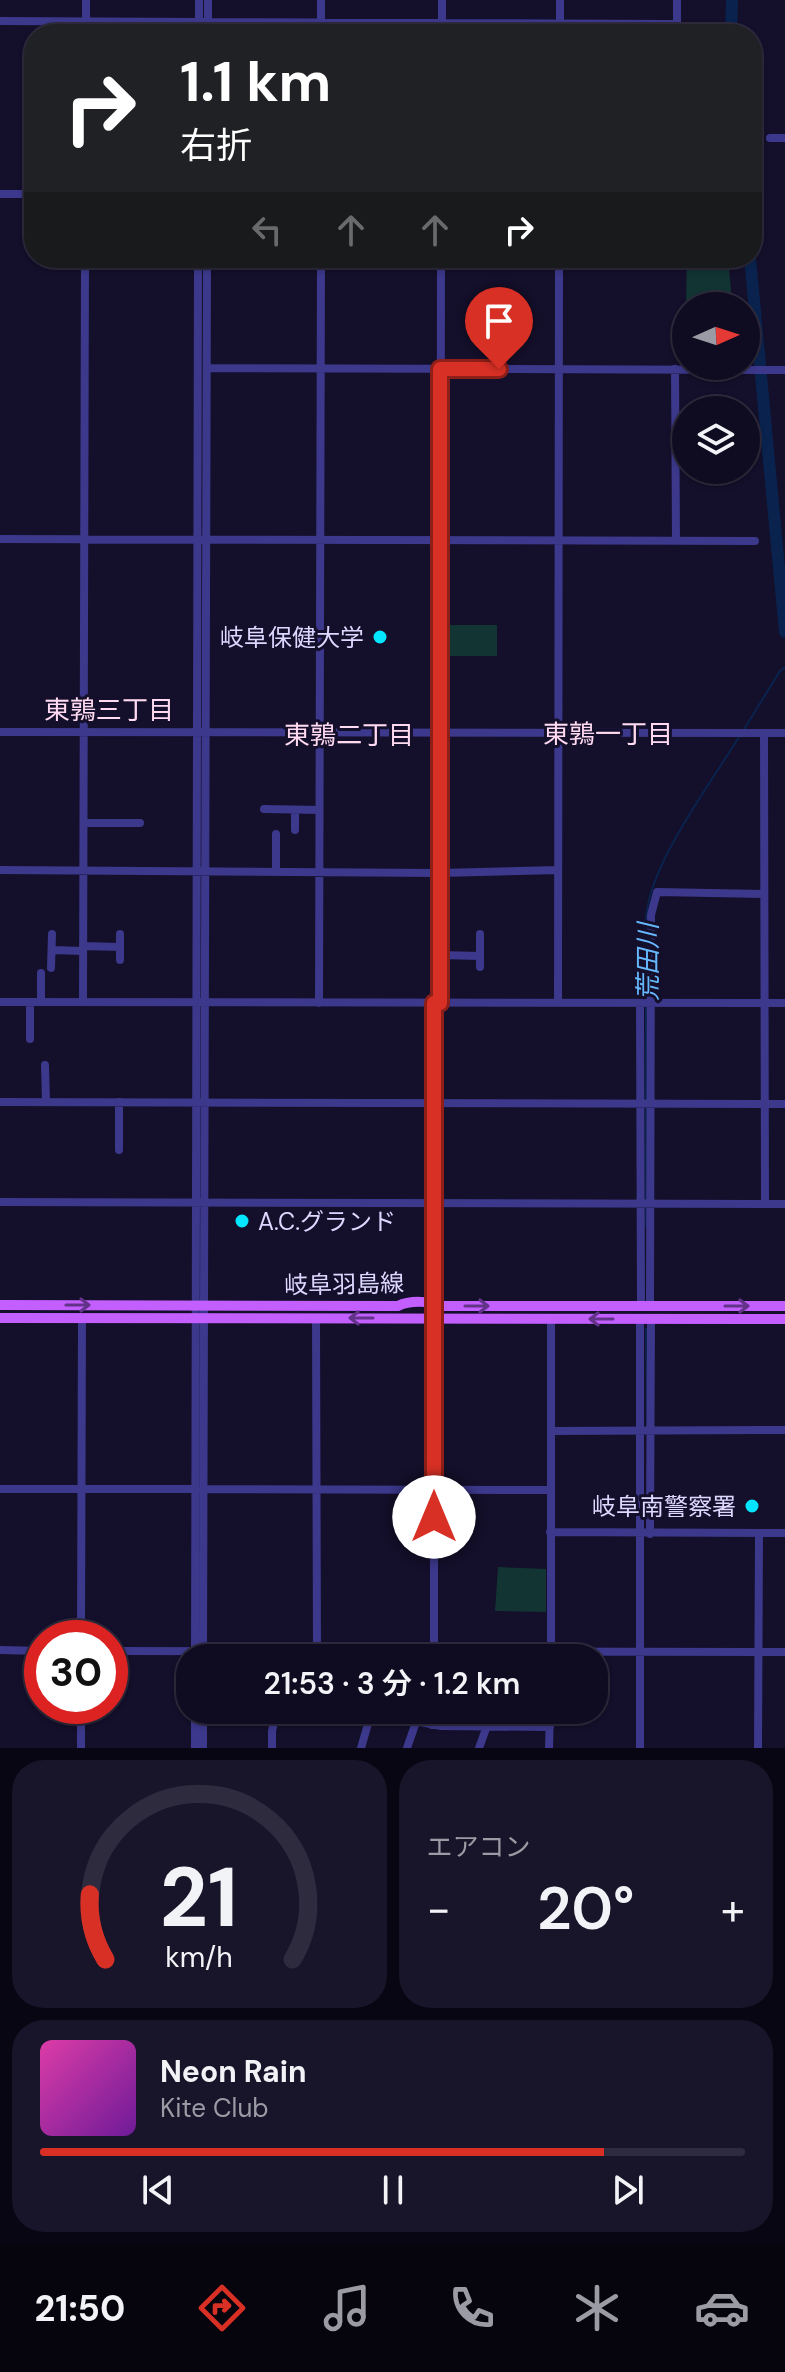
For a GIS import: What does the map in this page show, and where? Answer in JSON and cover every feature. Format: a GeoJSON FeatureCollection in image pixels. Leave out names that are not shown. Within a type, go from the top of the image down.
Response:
{"type":"FeatureCollection","features":[{"type":"Feature","properties":{"kind":"main road","name":"岐阜羽島線"},"geometry":{"type":"LineString","coordinates":[[0,1305],[398,1306],[404,1303],[435,1303],[442,1306],[785,1306]]}},
{"type":"Feature","properties":{"kind":"main road","name":"岐阜羽島線"},"geometry":{"type":"LineString","coordinates":[[0,1318],[785,1319]]}},
{"type":"Feature","properties":{"kind":"street"},"geometry":{"type":"LineString","coordinates":[[86,0],[86,22]]}},
{"type":"Feature","properties":{"kind":"street"},"geometry":{"type":"LineString","coordinates":[[199,0],[203,23]]}},
{"type":"Feature","properties":{"kind":"street"},"geometry":{"type":"LineString","coordinates":[[203,23],[208,0]]}},
{"type":"Feature","properties":{"kind":"street"},"geometry":{"type":"LineString","coordinates":[[321,0],[321,23]]}},
{"type":"Feature","properties":{"kind":"street"},"geometry":{"type":"LineString","coordinates":[[442,0],[442,23]]}},
{"type":"Feature","properties":{"kind":"street"},"geometry":{"type":"LineString","coordinates":[[560,0],[560,24]]}},
{"type":"Feature","properties":{"kind":"street"},"geometry":{"type":"LineString","coordinates":[[677,0],[677,24]]}},
{"type":"Feature","properties":{"kind":"street"},"geometry":{"type":"LineString","coordinates":[[0,21],[462,24]]}},
{"type":"Feature","properties":{"kind":"street"},"geometry":{"type":"LineString","coordinates":[[770,138],[785,138]]}},
{"type":"Feature","properties":{"kind":"street"},"geometry":{"type":"LineString","coordinates":[[0,194],[24,194]]}},
{"type":"Feature","properties":{"kind":"street"},"geometry":{"type":"LineString","coordinates":[[83,1002],[85,268]]}},
{"type":"Feature","properties":{"kind":"street"},"geometry":{"type":"LineString","coordinates":[[198,268],[202,540],[199,1644]]}},
{"type":"Feature","properties":{"kind":"street"},"geometry":{"type":"LineString","coordinates":[[202,540],[207,268]]}},
{"type":"Feature","properties":{"kind":"street"},"geometry":{"type":"LineString","coordinates":[[319,1003],[321,268]]}},
{"type":"Feature","properties":{"kind":"street"},"geometry":{"type":"LineString","coordinates":[[434,1644],[441,268]]}},
{"type":"Feature","properties":{"kind":"street"},"geometry":{"type":"LineString","coordinates":[[558,1003],[559,268]]}},
{"type":"Feature","properties":{"kind":"street"},"geometry":{"type":"LineString","coordinates":[[207,368],[672,369]]}},
{"type":"Feature","properties":{"kind":"street"},"geometry":{"type":"LineString","coordinates":[[760,370],[782,370]]}},
{"type":"Feature","properties":{"kind":"street"},"geometry":{"type":"LineString","coordinates":[[675,380],[676,541]]}},
{"type":"Feature","properties":{"kind":"street"},"geometry":{"type":"LineString","coordinates":[[0,539],[755,541]]}},
{"type":"Feature","properties":{"kind":"street"},"geometry":{"type":"LineString","coordinates":[[0,732],[785,733]]}},
{"type":"Feature","properties":{"kind":"street"},"geometry":{"type":"LineString","coordinates":[[764,733],[765,1204]]}},
{"type":"Feature","properties":{"kind":"street"},"geometry":{"type":"LineString","coordinates":[[264,809],[319,810]]}},
{"type":"Feature","properties":{"kind":"street"},"geometry":{"type":"LineString","coordinates":[[295,810],[295,830]]}},
{"type":"Feature","properties":{"kind":"street"},"geometry":{"type":"LineString","coordinates":[[84,823],[140,823]]}},
{"type":"Feature","properties":{"kind":"street"},"geometry":{"type":"LineString","coordinates":[[276,834],[276,872]]}},
{"type":"Feature","properties":{"kind":"street"},"geometry":{"type":"LineString","coordinates":[[0,870],[439,873],[558,870]]}},
{"type":"Feature","properties":{"kind":"street"},"geometry":{"type":"LineString","coordinates":[[646,1306],[646,1003],[651,915],[657,892],[764,894]]}},
{"type":"Feature","properties":{"kind":"street"},"geometry":{"type":"LineString","coordinates":[[51,968],[52,934]]}},
{"type":"Feature","properties":{"kind":"street"},"geometry":{"type":"LineString","coordinates":[[120,934],[120,960]]}},
{"type":"Feature","properties":{"kind":"street"},"geometry":{"type":"LineString","coordinates":[[480,934],[480,967]]}},
{"type":"Feature","properties":{"kind":"street"},"geometry":{"type":"LineString","coordinates":[[52,950],[120,947]]}},
{"type":"Feature","properties":{"kind":"street"},"geometry":{"type":"LineString","coordinates":[[439,955],[480,956]]}},
{"type":"Feature","properties":{"kind":"street"},"geometry":{"type":"LineString","coordinates":[[41,973],[41,1002]]}},
{"type":"Feature","properties":{"kind":"street"},"geometry":{"type":"LineString","coordinates":[[0,1002],[785,1003]]}},
{"type":"Feature","properties":{"kind":"street"},"geometry":{"type":"LineString","coordinates":[[30,1002],[30,1039]]}},
{"type":"Feature","properties":{"kind":"street"},"geometry":{"type":"LineString","coordinates":[[45,1065],[46,1102]]}},
{"type":"Feature","properties":{"kind":"street"},"geometry":{"type":"LineString","coordinates":[[0,1102],[785,1104]]}},
{"type":"Feature","properties":{"kind":"street"},"geometry":{"type":"LineString","coordinates":[[119,1102],[119,1150]]}},
{"type":"Feature","properties":{"kind":"street"},"geometry":{"type":"LineString","coordinates":[[0,1202],[785,1204]]}},
{"type":"Feature","properties":{"kind":"street"},"geometry":{"type":"LineString","coordinates":[[81,1620],[82,1318]]}},
{"type":"Feature","properties":{"kind":"street"},"geometry":{"type":"LineString","coordinates":[[314,1644],[316,1318]]}},
{"type":"Feature","properties":{"kind":"street"},"geometry":{"type":"LineString","coordinates":[[551,1319],[551,1644]]}},
{"type":"Feature","properties":{"kind":"street"},"geometry":{"type":"LineString","coordinates":[[640,1748],[645,1534],[645,1319]]}},
{"type":"Feature","properties":{"kind":"street"},"geometry":{"type":"LineString","coordinates":[[551,1431],[785,1430]]}},
{"type":"Feature","properties":{"kind":"street"},"geometry":{"type":"LineString","coordinates":[[0,1489],[551,1490]]}},
{"type":"Feature","properties":{"kind":"street"},"geometry":{"type":"LineString","coordinates":[[550,1532],[785,1533]]}},
{"type":"Feature","properties":{"kind":"street"},"geometry":{"type":"LineString","coordinates":[[758,1748],[759,1533]]}},
{"type":"Feature","properties":{"kind":"street"},"geometry":{"type":"LineString","coordinates":[[0,1650],[24,1651]]}},
{"type":"Feature","properties":{"kind":"street"},"geometry":{"type":"LineString","coordinates":[[128,1652],[176,1654]]}},
{"type":"Feature","properties":{"kind":"street"},"geometry":{"type":"LineString","coordinates":[[608,1653],[785,1652]]}},
{"type":"Feature","properties":{"kind":"street"},"geometry":{"type":"LineString","coordinates":[[81,1724],[81,1748]]}},
{"type":"Feature","properties":{"kind":"street"},"geometry":{"type":"LineString","coordinates":[[195,1724],[195,1748]]}},
{"type":"Feature","properties":{"kind":"street"},"geometry":{"type":"LineString","coordinates":[[203,1724],[203,1748]]}},
{"type":"Feature","properties":{"kind":"street"},"geometry":{"type":"LineString","coordinates":[[272,1748],[275,1724]]}},
{"type":"Feature","properties":{"kind":"street"},"geometry":{"type":"LineString","coordinates":[[361,1748],[368,1724]]}},
{"type":"Feature","properties":{"kind":"street"},"geometry":{"type":"LineString","coordinates":[[407,1748],[415,1724]]}},
{"type":"Feature","properties":{"kind":"street"},"geometry":{"type":"LineString","coordinates":[[427,1724],[550,1727],[549,1748]]}},
{"type":"Feature","properties":{"kind":"street"},"geometry":{"type":"LineString","coordinates":[[479,1748],[487,1726]]}},
{"type":"Feature","properties":{"kind":"green space"},"geometry":{"type":"Polygon","coordinates":[[[687,268],[729,268],[731,292],[686,292],[687,268]]]}},
{"type":"Feature","properties":{"kind":"green space"},"geometry":{"type":"Polygon","coordinates":[[[443,625],[497,625],[497,656],[443,656],[443,625]]]}},
{"type":"Feature","properties":{"kind":"green space"},"geometry":{"type":"Polygon","coordinates":[[[498,1567],[546,1569],[546,1612],[495,1611],[498,1567]]]}},
{"type":"Feature","properties":{"kind":"waterway","name":"荒田川"},"geometry":{"type":"LineString","coordinates":[[731,24],[732,0]]}},
{"type":"Feature","properties":{"kind":"waterway","name":"荒田川"},"geometry":{"type":"LineString","coordinates":[[751,268],[785,632]]}},
{"type":"Feature","properties":{"kind":"waterway","name":"荒田川"},"geometry":{"type":"LineString","coordinates":[[743,731],[785,667]]}},
{"type":"Feature","properties":{"kind":"waterway","name":"荒田川"},"geometry":{"type":"LineString","coordinates":[[646,998],[645,928],[653,885],[674,841],[739,737]]}},
{"type":"Feature","properties":{"kind":"waterway","name":"荒田川"},"geometry":{"type":"LineString","coordinates":[[646,1004],[646,1102]]}},
{"type":"Feature","properties":{"kind":"waterway","name":"荒田川"},"geometry":{"type":"LineString","coordinates":[[646,1108],[646,1202]]}},
{"type":"Feature","properties":{"kind":"waterway","name":"荒田川"},"geometry":{"type":"LineString","coordinates":[[646,1208],[646,1226]]}},
{"type":"Feature","properties":{"kind":"waterway","name":"荒田川"},"geometry":{"type":"LineString","coordinates":[[646,1329],[647,1425]]}},
{"type":"Feature","properties":{"kind":"place","name":"岐阜保健大学"},"geometry":{"type":"Point","coordinates":[380,637]}},
{"type":"Feature","properties":{"kind":"place","name":"A.C.グランド"},"geometry":{"type":"Point","coordinates":[242,1221]}},
{"type":"Feature","properties":{"kind":"place","name":"岐阜南警察署"},"geometry":{"type":"Point","coordinates":[752,1506]}},
{"type":"Feature","properties":{"kind":"district","name":"東鶉三丁目"},"geometry":{"type":"Point","coordinates":[109,710]}},
{"type":"Feature","properties":{"kind":"district","name":"東鶉一丁目"},"geometry":{"type":"Point","coordinates":[608,734]}},
{"type":"Feature","properties":{"kind":"district","name":"東鶉二丁目"},"geometry":{"type":"Point","coordinates":[349,735]}},
{"type":"Feature","properties":{"kind":"route"},"geometry":{"type":"LineString","coordinates":[[434,1517],[434,1003],[440,1003],[440,369],[499,369]]}}]}
